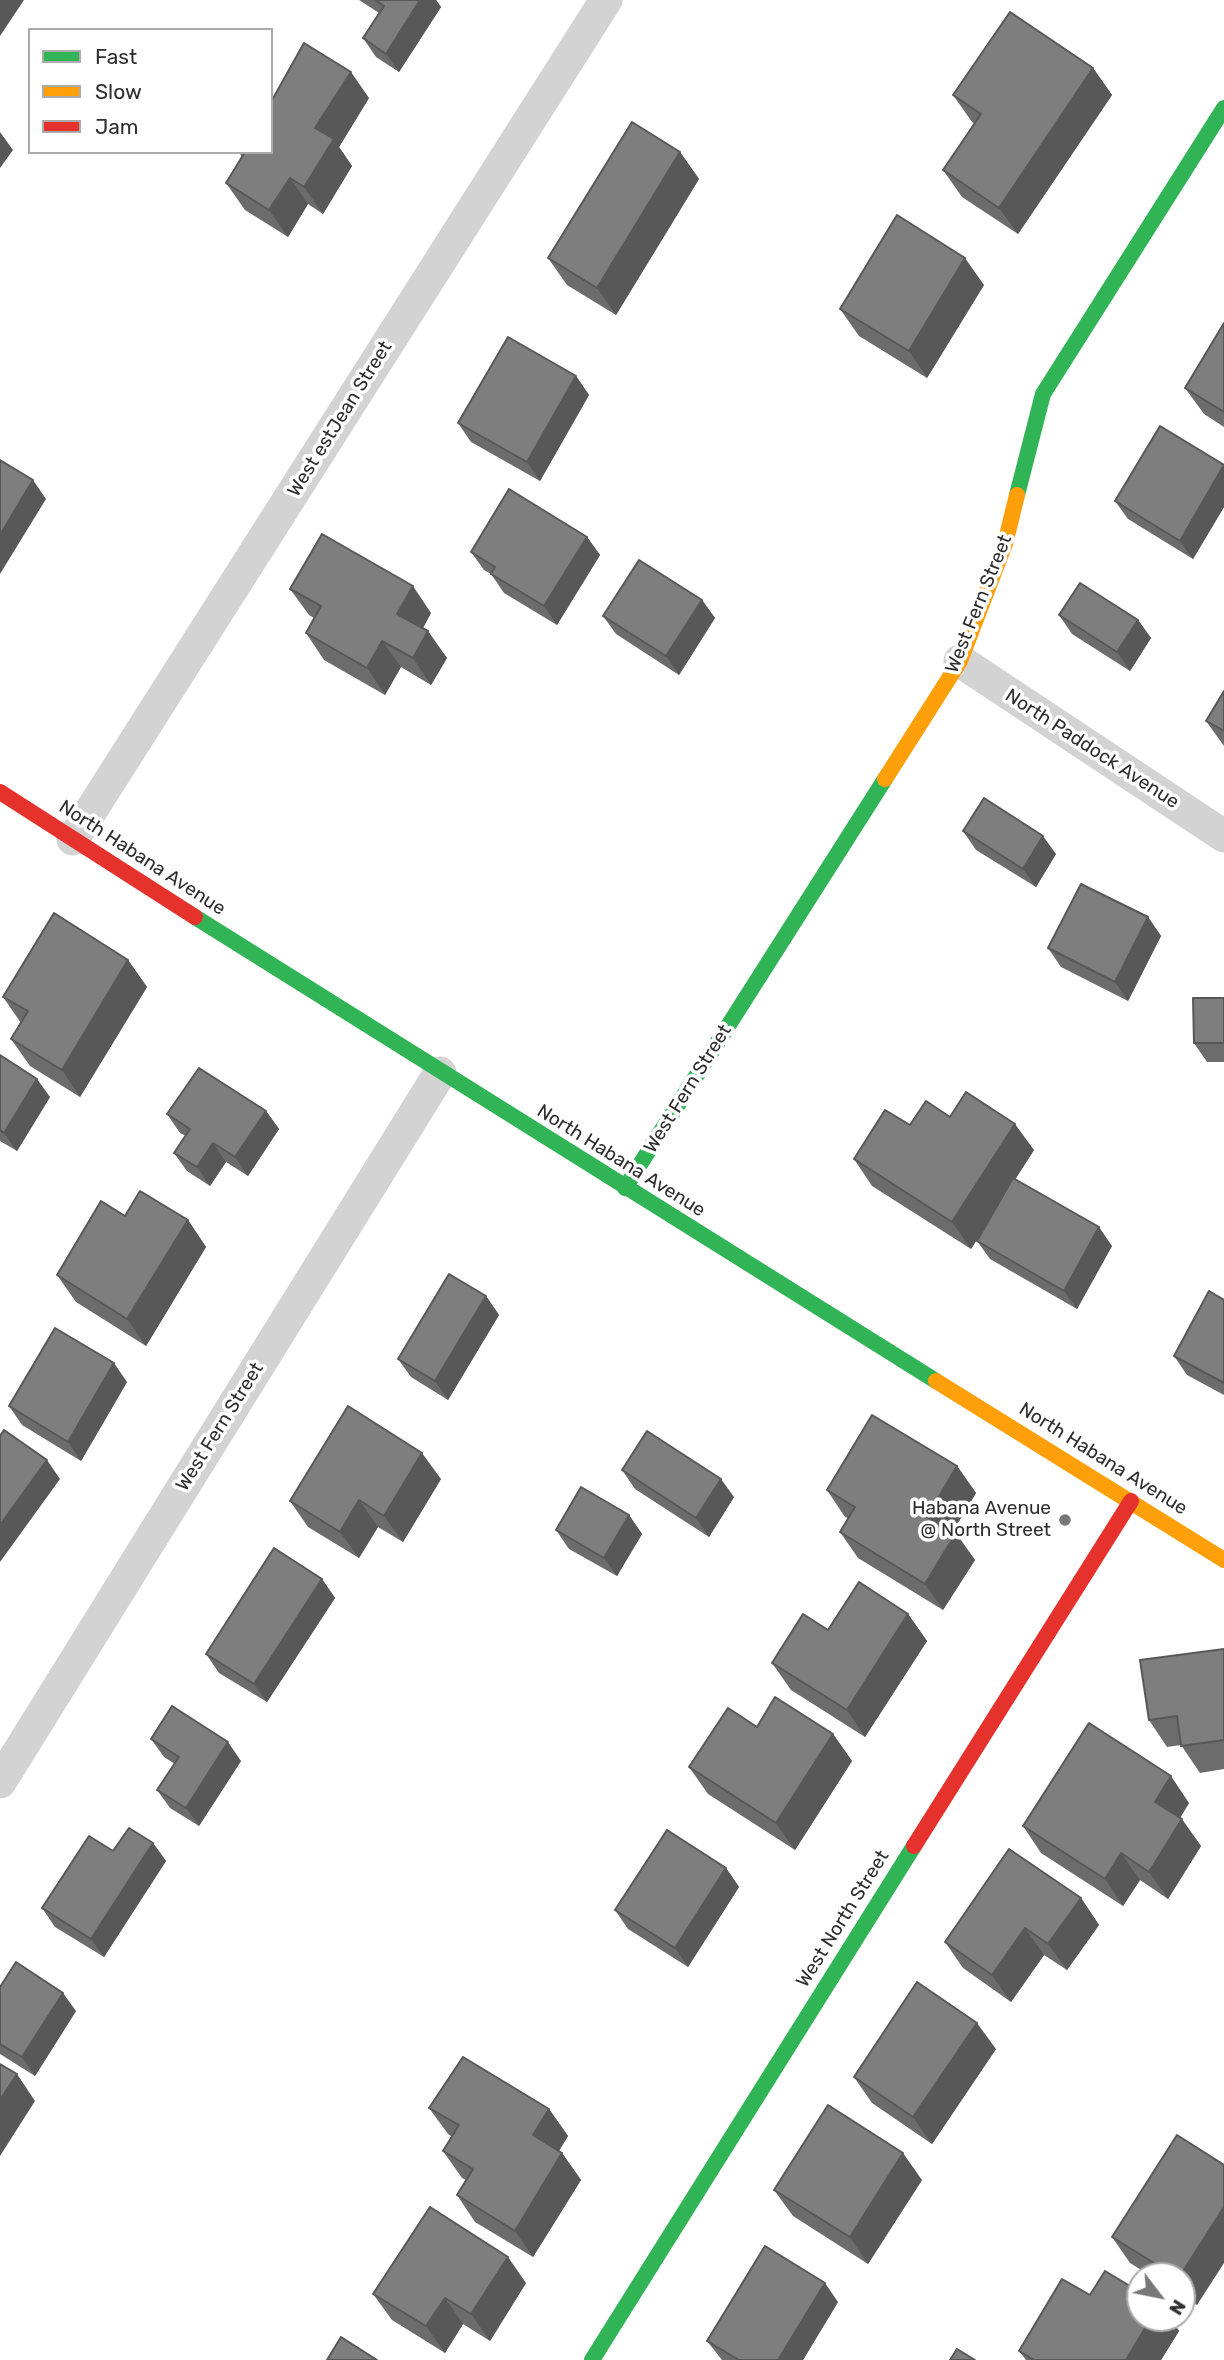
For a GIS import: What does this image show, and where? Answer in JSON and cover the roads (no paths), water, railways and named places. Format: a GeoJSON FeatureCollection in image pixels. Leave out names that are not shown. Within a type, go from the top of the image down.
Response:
{"type":"FeatureCollection","features":[{"type":"Feature","properties":{"kind":"street","name":"West estJean Street"},"geometry":{"type":"LineString","coordinates":[[74,839],[606,0]]}},
{"type":"Feature","properties":{"kind":"street","name":"West Fern Street"},"geometry":{"type":"LineString","coordinates":[[625,1188],[960,662],[1006,544],[1043,394],[1224,108]]}},
{"type":"Feature","properties":{"kind":"street","name":"North Paddock Avenue"},"geometry":{"type":"LineString","coordinates":[[960,662],[1224,836]]}},
{"type":"Feature","properties":{"kind":"street","name":"North Habana Avenue"},"geometry":{"type":"LineString","coordinates":[[1,794],[440,1073],[1224,1560]]}},
{"type":"Feature","properties":{"kind":"street","name":"West Fern Street"},"geometry":{"type":"LineString","coordinates":[[0,1782],[440,1073]]}},
{"type":"Feature","properties":{"kind":"street","name":"West North Street"},"geometry":{"type":"LineString","coordinates":[[592,2360],[1130,1501]]}},
{"type":"Feature","properties":{"kind":"place","name":"Habana Avenue @ North Street"},"geometry":{"type":"Point","coordinates":[1065,1520]}}]}
